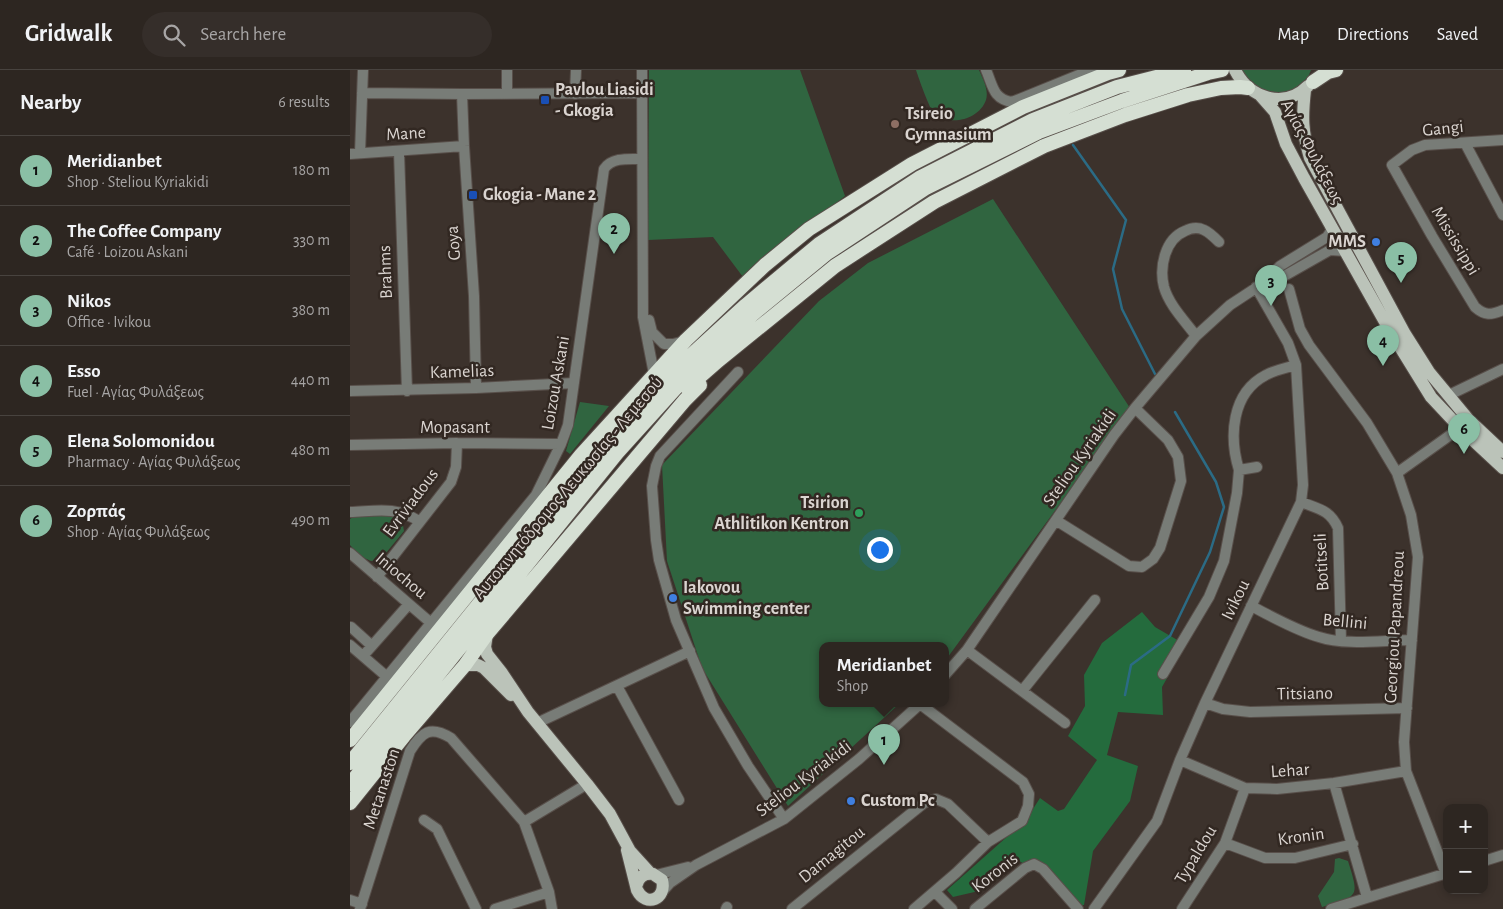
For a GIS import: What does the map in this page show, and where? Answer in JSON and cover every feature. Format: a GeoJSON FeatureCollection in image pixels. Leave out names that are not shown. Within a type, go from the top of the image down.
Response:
{"type":"FeatureCollection","features":[{"type":"Feature","properties":{"kind":"highway"},"geometry":{"type":"LineString","coordinates":[[659,376],[686,340],[765,265],[809,229],[912,164],[1023,107],[1120,70]]}},
{"type":"Feature","properties":{"kind":"highway","name":"Αυτοκινητόδρομος Λευκωσίας - Λεμεσού"},"geometry":{"type":"LineString","coordinates":[[350,763],[613,438],[659,376],[819,244],[919,178],[1032,120],[1117,87],[1184,70]]}},
{"type":"Feature","properties":{"kind":"highway","name":"Αυτοκινητόδρομος Λευκωσίας - Λεμεσού"},"geometry":{"type":"LineString","coordinates":[[350,784],[617,452],[693,369],[753,314],[826,254],[926,188],[1039,132],[1122,100],[1222,70]]}},
{"type":"Feature","properties":{"kind":"highway"},"geometry":{"type":"LineString","coordinates":[[1313,80],[1336,70]]}},
{"type":"Feature","properties":{"kind":"highway"},"geometry":{"type":"LineString","coordinates":[[641,427],[719,360],[835,266],[926,207],[1044,146],[1126,115],[1188,95],[1220,88],[1240,87],[1254,92]]}},
{"type":"Feature","properties":{"kind":"highway"},"geometry":{"type":"LineString","coordinates":[[350,740],[581,455],[682,355],[765,265]]}},
{"type":"Feature","properties":{"kind":"highway"},"geometry":{"type":"LineString","coordinates":[[350,803],[464,665],[487,634],[685,400],[760,327]]}},
{"type":"Feature","properties":{"kind":"main road","name":"Αγίας Φυλάξεως"},"geometry":{"type":"LineString","coordinates":[[1235,70],[1240,80],[1275,112],[1286,144],[1389,329],[1431,397],[1460,428],[1503,468]]}},
{"type":"Feature","properties":{"kind":"main road","name":"Αγίας Φυλάξεως"},"geometry":{"type":"LineString","coordinates":[[1313,80],[1302,122],[1304,139],[1310,158],[1406,334],[1429,372],[1468,419],[1503,452]]}},
{"type":"Feature","properties":{"kind":"main road"},"geometry":{"type":"LineString","coordinates":[[1254,92],[1271,98],[1294,96],[1313,80]]}},
{"type":"Feature","properties":{"kind":"main road"},"geometry":{"type":"LineString","coordinates":[[487,634],[485,647],[487,654],[528,712],[610,814],[625,843],[638,893],[643,903],[654,899],[661,893]]}},
{"type":"Feature","properties":{"kind":"main road"},"geometry":{"type":"LineString","coordinates":[[464,665],[478,665],[484,668],[528,712]]}},
{"type":"Feature","properties":{"kind":"main road"},"geometry":{"type":"LineString","coordinates":[[625,843],[653,874],[662,880],[661,893],[656,909]]}},
{"type":"Feature","properties":{"kind":"main road"},"geometry":{"type":"LineString","coordinates":[[637,884],[641,876],[653,874]]}},
{"type":"Feature","properties":{"kind":"street"},"geometry":{"type":"LineString","coordinates":[[355,154],[362,93],[362,70]]}},
{"type":"Feature","properties":{"kind":"street"},"geometry":{"type":"LineString","coordinates":[[507,70],[507,94]]}},
{"type":"Feature","properties":{"kind":"street"},"geometry":{"type":"LineString","coordinates":[[576,70],[576,94]]}},
{"type":"Feature","properties":{"kind":"street"},"geometry":{"type":"LineString","coordinates":[[642,70],[643,318],[659,376]]}},
{"type":"Feature","properties":{"kind":"street"},"geometry":{"type":"LineString","coordinates":[[986,70],[996,95],[1002,100],[1012,102],[1091,70]]}},
{"type":"Feature","properties":{"kind":"street"},"geometry":{"type":"LineString","coordinates":[[362,93],[642,93]]}},
{"type":"Feature","properties":{"kind":"street","name":"Goya"},"geometry":{"type":"LineString","coordinates":[[462,94],[474,296],[476,388]]}},
{"type":"Feature","properties":{"kind":"street","name":"Gangi"},"geometry":{"type":"LineString","coordinates":[[1392,165],[1412,150],[1425,145],[1503,140]]}},
{"type":"Feature","properties":{"kind":"street"},"geometry":{"type":"LineString","coordinates":[[1464,143],[1502,210]]}},
{"type":"Feature","properties":{"kind":"street","name":"Mane"},"geometry":{"type":"LineString","coordinates":[[355,154],[464,146]]}},
{"type":"Feature","properties":{"kind":"street","name":"Brahms"},"geometry":{"type":"LineString","coordinates":[[398,152],[407,391]]}},
{"type":"Feature","properties":{"kind":"street","name":"Loizou Askani"},"geometry":{"type":"LineString","coordinates":[[350,722],[536,495],[561,444],[568,425],[604,169],[607,165],[619,160],[642,159]]}},
{"type":"Feature","properties":{"kind":"street","name":"Mississippi"},"geometry":{"type":"LineString","coordinates":[[1392,165],[1475,307],[1483,314],[1493,314],[1503,310]]}},
{"type":"Feature","properties":{"kind":"street","name":"Steliou Kyriakidi"},"geometry":{"type":"LineString","coordinates":[[949,670],[967,650],[1114,435],[1196,336],[1230,305],[1260,284],[1280,266],[1327,237],[1331,231],[1330,224]]}},
{"type":"Feature","properties":{"kind":"street"},"geometry":{"type":"LineString","coordinates":[[1196,336],[1168,298],[1164,286],[1162,266],[1170,242],[1178,234],[1192,228],[1203,229],[1219,242]]}},
{"type":"Feature","properties":{"kind":"street","name":"Steliou Kyriakidi"},"geometry":{"type":"LineString","coordinates":[[1260,284],[1286,275],[1330,250],[1345,251]]}},
{"type":"Feature","properties":{"kind":"street","name":"Ivikou"},"geometry":{"type":"LineString","coordinates":[[1094,909],[1157,821],[1180,760],[1205,703],[1301,502],[1302,485],[1296,365],[1288,343],[1260,284]]}},
{"type":"Feature","properties":{"kind":"street","name":"Georgiou Papandreou"},"geometry":{"type":"LineString","coordinates":[[1289,289],[1300,329],[1308,345],[1367,423],[1397,473],[1411,515],[1418,556],[1404,742],[1406,771],[1443,866]]}},
{"type":"Feature","properties":{"kind":"street"},"geometry":{"type":"LineString","coordinates":[[644,302],[652,332],[664,344],[673,344],[686,340]]}},
{"type":"Feature","properties":{"kind":"street"},"geometry":{"type":"LineString","coordinates":[[1163,674],[1209,597],[1224,561],[1237,493],[1239,470],[1234,443],[1234,420],[1241,402],[1247,391],[1264,376],[1296,365]]}},
{"type":"Feature","properties":{"kind":"street"},"geometry":{"type":"LineString","coordinates":[[1449,396],[1503,369]]}},
{"type":"Feature","properties":{"kind":"street"},"geometry":{"type":"LineString","coordinates":[[738,372],[660,456],[652,486],[658,554],[676,620],[714,708],[748,766],[784,818]]}},
{"type":"Feature","properties":{"kind":"street","name":"Kamelias"},"geometry":{"type":"LineString","coordinates":[[350,391],[407,391],[574,383]]}},
{"type":"Feature","properties":{"kind":"street"},"geometry":{"type":"LineString","coordinates":[[1057,521],[1129,566],[1142,567],[1153,559],[1160,548],[1181,481],[1178,457],[1168,440],[1135,408]]}},
{"type":"Feature","properties":{"kind":"street"},"geometry":{"type":"LineString","coordinates":[[1397,473],[1460,428]]}},
{"type":"Feature","properties":{"kind":"street","name":"Evriviadous"},"geometry":{"type":"LineString","coordinates":[[377,576],[451,482],[456,466],[457,443]]}},
{"type":"Feature","properties":{"kind":"street","name":"Mopasant"},"geometry":{"type":"LineString","coordinates":[[350,445],[561,444]]}},
{"type":"Feature","properties":{"kind":"street"},"geometry":{"type":"LineString","coordinates":[[1239,470],[1257,467]]}},
{"type":"Feature","properties":{"kind":"street","name":"Botitseli"},"geometry":{"type":"LineString","coordinates":[[1301,502],[1327,512],[1334,518],[1338,528],[1341,641]]}},
{"type":"Feature","properties":{"kind":"street"},"geometry":{"type":"LineString","coordinates":[[350,512],[394,510],[407,514],[419,522]]}},
{"type":"Feature","properties":{"kind":"street","name":"Iniochou"},"geometry":{"type":"LineString","coordinates":[[350,553],[431,623]]}},
{"type":"Feature","properties":{"kind":"street"},"geometry":{"type":"LineString","coordinates":[[1022,691],[1095,600]]}},
{"type":"Feature","properties":{"kind":"street"},"geometry":{"type":"LineString","coordinates":[[363,656],[409,604]]}},
{"type":"Feature","properties":{"kind":"street","name":"Bellini"},"geometry":{"type":"LineString","coordinates":[[1251,606],[1297,629],[1320,638],[1341,641],[1412,640]]}},
{"type":"Feature","properties":{"kind":"street"},"geometry":{"type":"LineString","coordinates":[[351,627],[372,646]]}},
{"type":"Feature","properties":{"kind":"street"},"geometry":{"type":"LineString","coordinates":[[350,645],[386,676]]}},
{"type":"Feature","properties":{"kind":"street"},"geometry":{"type":"LineString","coordinates":[[967,650],[1065,723]]}},
{"type":"Feature","properties":{"kind":"street"},"geometry":{"type":"LineString","coordinates":[[537,723],[690,651]]}},
{"type":"Feature","properties":{"kind":"street"},"geometry":{"type":"LineString","coordinates":[[617,686],[678,800]]}},
{"type":"Feature","properties":{"kind":"street","name":"Titsiano"},"geometry":{"type":"LineString","coordinates":[[1205,703],[1223,709],[1250,712],[1407,708]]}},
{"type":"Feature","properties":{"kind":"street","name":"Steliou Kyriakidi"},"geometry":{"type":"LineString","coordinates":[[661,893],[670,883],[696,865],[784,818],[859,759],[917,707]]}},
{"type":"Feature","properties":{"kind":"street"},"geometry":{"type":"LineString","coordinates":[[914,909],[988,842],[1022,821],[1028,806],[1028,794],[1023,782],[924,707]]}},
{"type":"Feature","properties":{"kind":"street","name":"Metanaston"},"geometry":{"type":"LineString","coordinates":[[361,906],[410,751],[418,738],[427,731],[440,731],[451,738],[524,822]]}},
{"type":"Feature","properties":{"kind":"street","name":"Lehar"},"geometry":{"type":"LineString","coordinates":[[1180,760],[1246,788],[1277,789],[1334,784],[1406,771]]}},
{"type":"Feature","properties":{"kind":"street"},"geometry":{"type":"LineString","coordinates":[[552,909],[549,892],[524,822],[587,784]]}},
{"type":"Feature","properties":{"kind":"street"},"geometry":{"type":"LineString","coordinates":[[1334,784],[1367,896]]}},
{"type":"Feature","properties":{"kind":"street","name":"Typaldou"},"geometry":{"type":"LineString","coordinates":[[1182,909],[1225,843],[1246,788]]}},
{"type":"Feature","properties":{"kind":"street","name":"Damagitou"},"geometry":{"type":"LineString","coordinates":[[792,909],[924,803],[936,799],[948,804],[988,842]]}},
{"type":"Feature","properties":{"kind":"street"},"geometry":{"type":"LineString","coordinates":[[424,820],[436,829],[476,909]]}},
{"type":"Feature","properties":{"kind":"street","name":"Kronin"},"geometry":{"type":"LineString","coordinates":[[1225,843],[1265,858],[1295,858],[1353,844]]}},
{"type":"Feature","properties":{"kind":"street"},"geometry":{"type":"LineString","coordinates":[[1488,860],[1503,855]]}},
{"type":"Feature","properties":{"kind":"street","name":"Koronis"},"geometry":{"type":"LineString","coordinates":[[976,909],[1025,868],[1034,864],[1044,869],[1078,909]]}},
{"type":"Feature","properties":{"kind":"street","name":"Steliou Kyriakidi"},"geometry":{"type":"LineString","coordinates":[[653,874],[696,865]]}},
{"type":"Feature","properties":{"kind":"street"},"geometry":{"type":"LineString","coordinates":[[1331,909],[1367,896],[1443,875]]}},
{"type":"Feature","properties":{"kind":"street"},"geometry":{"type":"LineString","coordinates":[[495,909],[549,892]]}},
{"type":"Feature","properties":{"kind":"street"},"geometry":{"type":"LineString","coordinates":[[935,892],[952,909]]}},
{"type":"Feature","properties":{"kind":"street"},"geometry":{"type":"LineString","coordinates":[[350,900],[361,906]]}},
{"type":"Feature","properties":{"kind":"green space"},"geometry":{"type":"Polygon","coordinates":[[[649,70],[800,70],[845,196],[743,277],[713,237],[648,240],[649,70]]]}},
{"type":"Feature","properties":{"kind":"green space"},"geometry":{"type":"Polygon","coordinates":[[[916,70],[979,70],[986,88],[986,100],[982,107],[970,117],[947,120],[940,117],[934,113],[924,93],[916,70]]]}},
{"type":"Feature","properties":{"kind":"green space"},"geometry":{"type":"Polygon","coordinates":[[[1239,70],[1311,70],[1308,77],[1296,88],[1282,94],[1259,91],[1239,70]]]}},
{"type":"Feature","properties":{"kind":"green space","name":"Tsirion Athlitikon Kentron"},"geometry":{"type":"Polygon","coordinates":[[[993,199],[1130,408],[949,656],[949,642],[819,642],[819,707],[896,707],[788,806],[702,668],[667,561],[662,465],[819,301],[868,263],[993,199]]]}},
{"type":"Feature","properties":{"kind":"green space"},"geometry":{"type":"Polygon","coordinates":[[[580,402],[609,406],[570,454],[566,451],[580,402]]]}},
{"type":"Feature","properties":{"kind":"green space"},"geometry":{"type":"Polygon","coordinates":[[[392,515],[402,520],[404,531],[381,559],[371,561],[360,556],[350,545],[350,519],[353,517],[392,515]]]}},
{"type":"Feature","properties":{"kind":"green space"},"geometry":{"type":"Polygon","coordinates":[[[1142,612],[1155,627],[1186,645],[1162,687],[1163,715],[1118,712],[1107,755],[1138,766],[1130,801],[1093,851],[1084,905],[1078,905],[1045,865],[1024,864],[1015,858],[983,890],[953,897],[947,890],[1026,820],[1040,798],[1058,811],[1064,809],[1097,760],[1068,736],[1085,706],[1084,675],[1102,643],[1142,612]]]}},
{"type":"Feature","properties":{"kind":"green space"},"geometry":{"type":"Polygon","coordinates":[[[1339,858],[1348,861],[1355,889],[1349,897],[1322,907],[1318,896],[1334,872],[1335,859],[1339,858]]]}},
{"type":"Feature","properties":{"kind":"waterway"},"geometry":{"type":"LineString","coordinates":[[1073,145],[1126,220],[1113,269],[1122,309],[1155,374]]}},
{"type":"Feature","properties":{"kind":"waterway"},"geometry":{"type":"LineString","coordinates":[[1125,695],[1131,665],[1170,636],[1210,552],[1224,507],[1216,482],[1175,412]]}},
{"type":"Feature","properties":{"kind":"place","name":"Pavlou Liasidi - Gkogia"},"geometry":{"type":"Point","coordinates":[545,100]}},
{"type":"Feature","properties":{"kind":"place","name":"Tsireio Gymnasium"},"geometry":{"type":"Point","coordinates":[895,124]}},
{"type":"Feature","properties":{"kind":"place","name":"Gkogia - Mane 2"},"geometry":{"type":"Point","coordinates":[473,195]}},
{"type":"Feature","properties":{"kind":"place","name":"MMS"},"geometry":{"type":"Point","coordinates":[1376,242]}},
{"type":"Feature","properties":{"kind":"place","name":"The Coffee Company"},"geometry":{"type":"Point","coordinates":[614,254]}},
{"type":"Feature","properties":{"kind":"place","name":"Elena Solomonidou"},"geometry":{"type":"Point","coordinates":[1401,283]}},
{"type":"Feature","properties":{"kind":"place","name":"Nikos"},"geometry":{"type":"Point","coordinates":[1271,306]}},
{"type":"Feature","properties":{"kind":"place","name":"Esso"},"geometry":{"type":"Point","coordinates":[1383,366]}},
{"type":"Feature","properties":{"kind":"place","name":"Ζορπάς"},"geometry":{"type":"Point","coordinates":[1464,454]}},
{"type":"Feature","properties":{"kind":"place","name":"Tsirion Athlitikon Kentron"},"geometry":{"type":"Point","coordinates":[859,513]}},
{"type":"Feature","properties":{"kind":"place","name":"Iakovou Swimming center"},"geometry":{"type":"Point","coordinates":[673,598]}},
{"type":"Feature","properties":{"kind":"place","name":"Meridianbet"},"geometry":{"type":"Point","coordinates":[884,765]}},
{"type":"Feature","properties":{"kind":"place","name":"Custom Pc"},"geometry":{"type":"Point","coordinates":[851,801]}}]}
